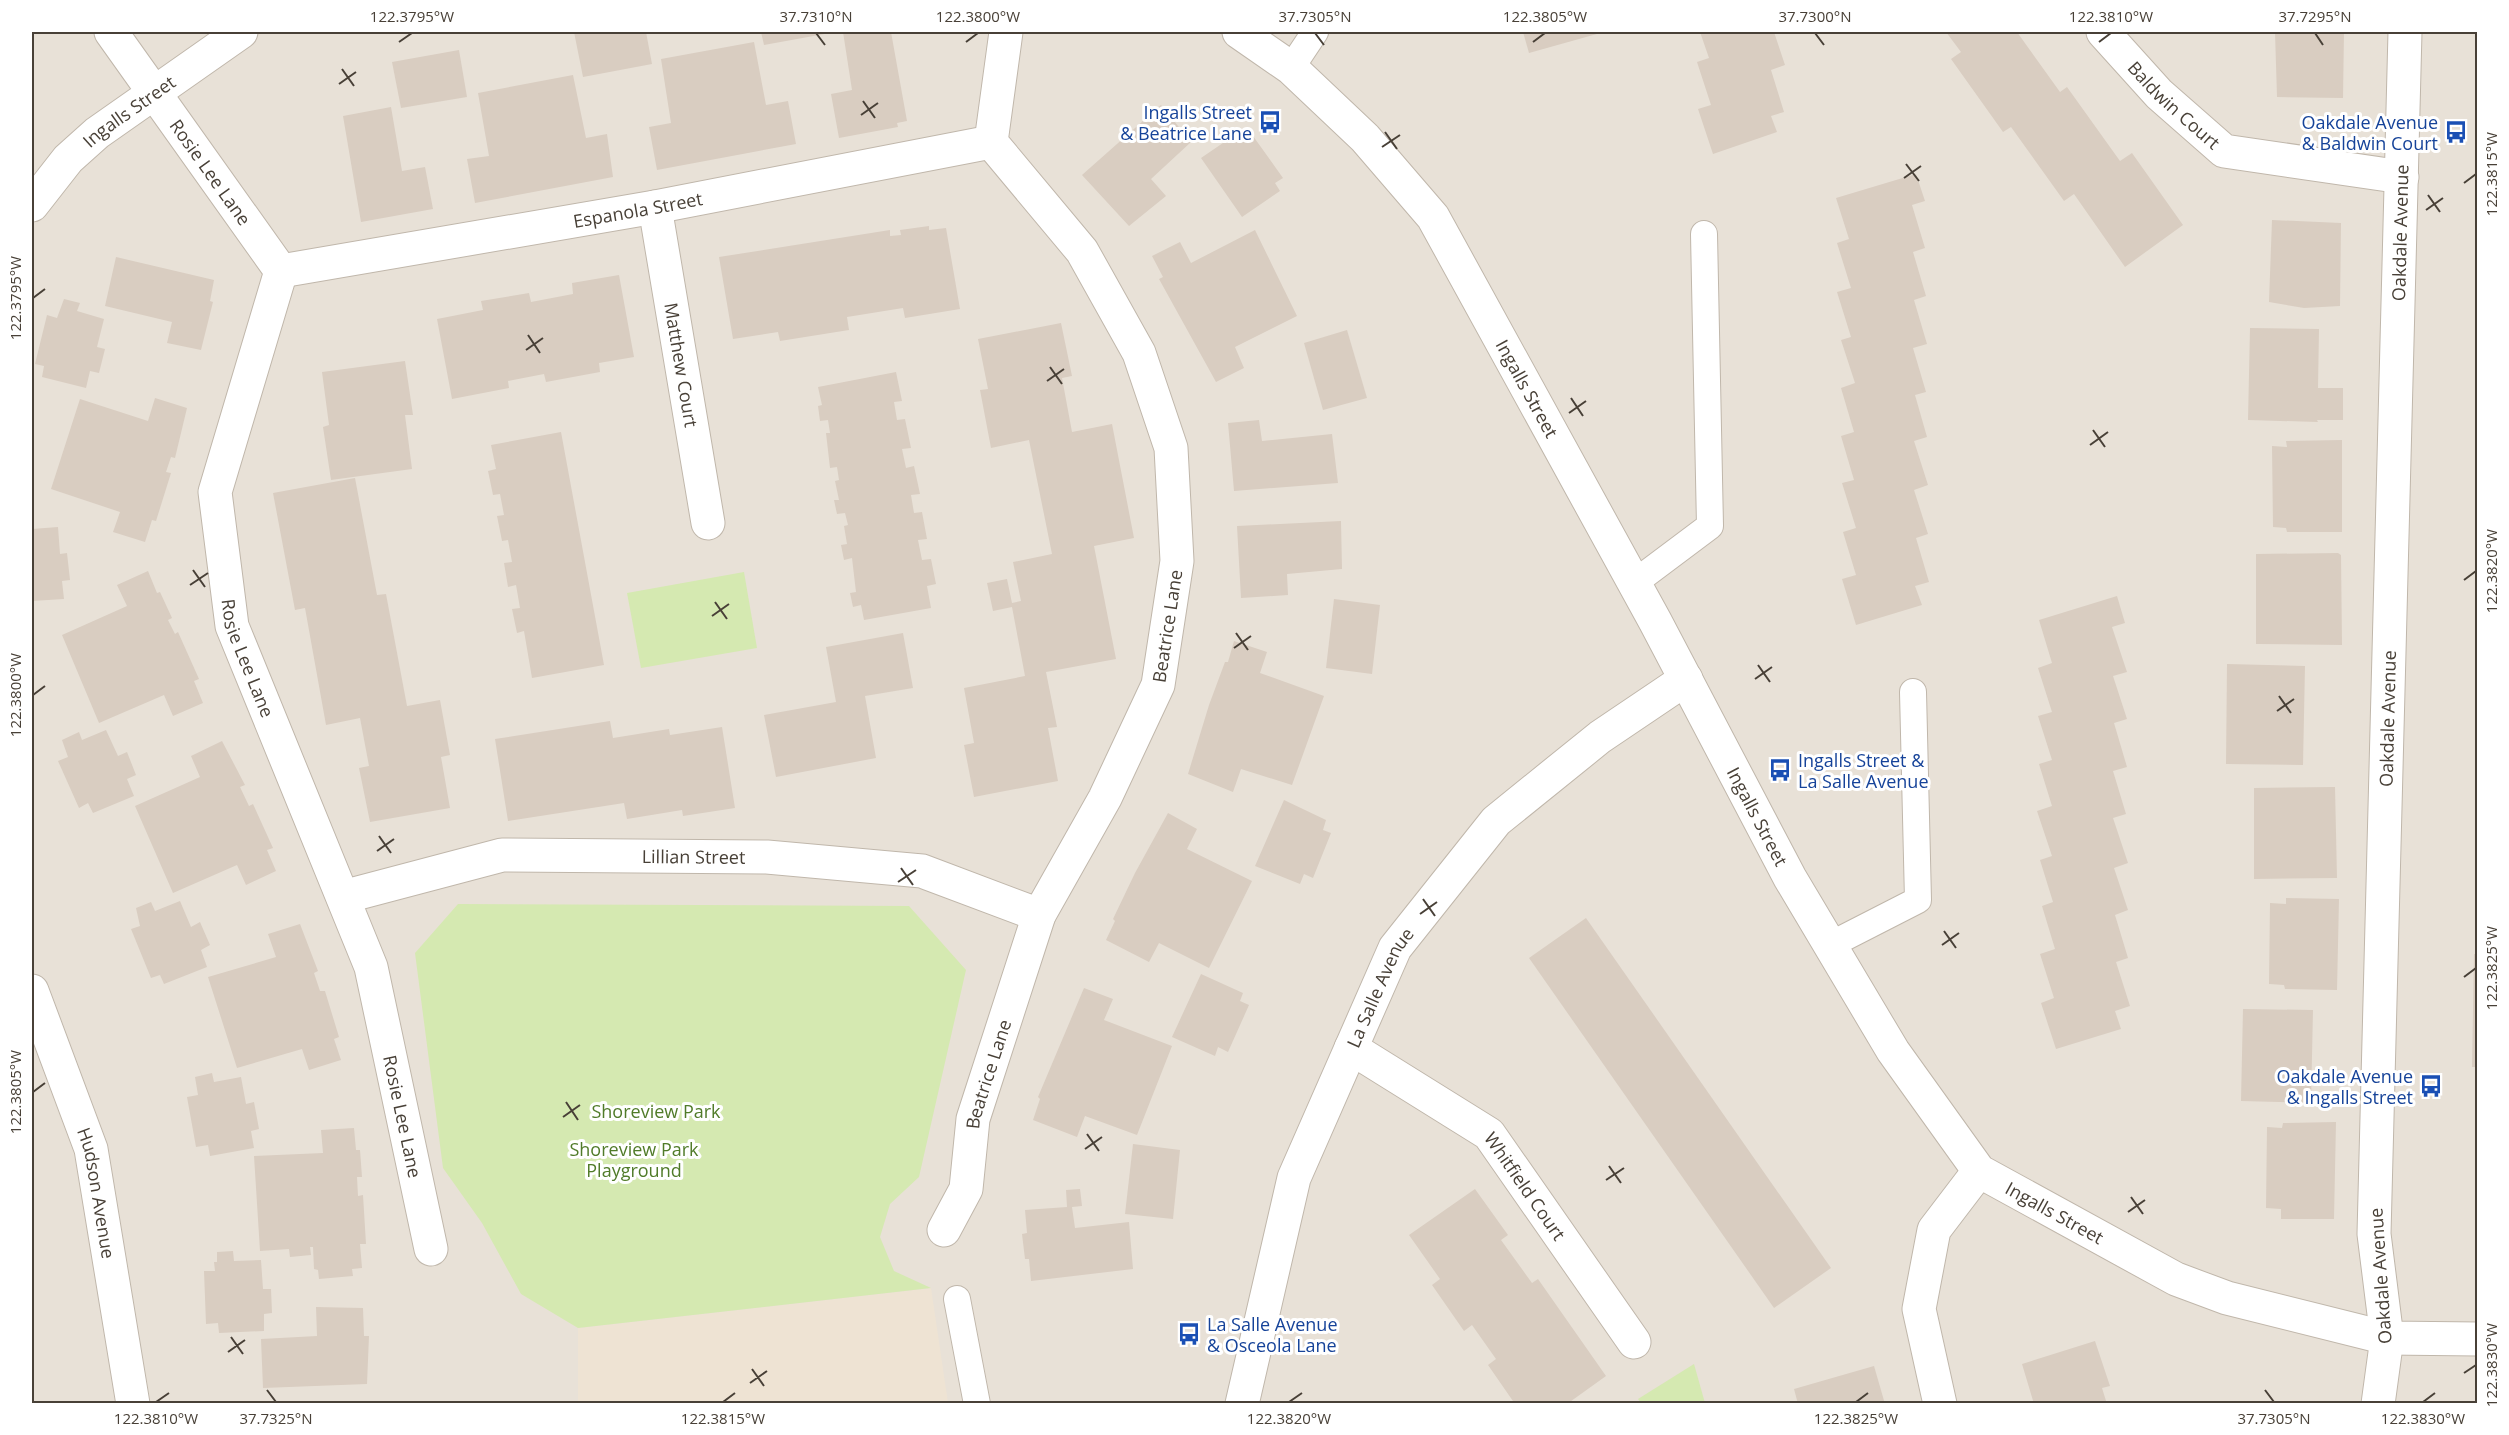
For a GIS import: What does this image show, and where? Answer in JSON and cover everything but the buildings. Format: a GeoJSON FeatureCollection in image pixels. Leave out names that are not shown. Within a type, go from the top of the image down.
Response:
{"type":"FeatureCollection","features":[{"type":"Feature","properties":{"kind":"street","name":"Rosie Lee Lane"},"geometry":{"type":"LineString","coordinates":[[111,32],[281,270],[215,492],[232,626],[371,967],[431,1249]]}},
{"type":"Feature","properties":{"kind":"street","name":"Ingalls Street"},"geometry":{"type":"LineString","coordinates":[[32,205],[68,159],[97,133],[241,32]]}},
{"type":"Feature","properties":{"kind":"street"},"geometry":{"type":"LineString","coordinates":[[991,142],[1006,32]]}},
{"type":"Feature","properties":{"kind":"street","name":"Ingalls Street"},"geometry":{"type":"LineString","coordinates":[[1239,32],[1291,68],[1365,138],[1433,217],[1686,679],[1790,878],[1893,1051],[1979,1171],[2176,1279],[2227,1298],[2387,1338],[2478,1339]]}},
{"type":"Feature","properties":{"kind":"street","name":"Baldwin Court"},"geometry":{"type":"LineString","coordinates":[[2103,32],[2159,94],[2224,151],[2402,177]]}},
{"type":"Feature","properties":{"kind":"street","name":"Oakdale Avenue"},"geometry":{"type":"LineString","coordinates":[[2378,1404],[2387,1338],[2374,1234],[2405,32]]}},
{"type":"Feature","properties":{"kind":"street","name":"Espanola Street"},"geometry":{"type":"LineString","coordinates":[[281,270],[655,207],[991,142]]}},
{"type":"Feature","properties":{"kind":"street","name":"Beatrice Lane"},"geometry":{"type":"LineString","coordinates":[[944,1230],[966,1189],[973,1119],[1039,915],[1105,798],[1158,685],[1178,561],[1171,448],[1139,353],[1082,251],[991,142]]}},
{"type":"Feature","properties":{"kind":"street","name":"Matthew Court"},"geometry":{"type":"LineString","coordinates":[[655,207],[708,523]]}},
{"type":"Feature","properties":{"kind":"street","name":"La Salle Avenue"},"geometry":{"type":"LineString","coordinates":[[1242,1404],[1294,1178],[1395,948],[1496,821],[1600,737],[1686,679]]}},
{"type":"Feature","properties":{"kind":"street","name":"Lillian Street"},"geometry":{"type":"LineString","coordinates":[[343,897],[502,855],[767,857],[922,871],[1039,915]]}},
{"type":"Feature","properties":{"kind":"street","name":"Hudson Avenue"},"geometry":{"type":"LineString","coordinates":[[32,991],[91,1149],[132,1404]]}},
{"type":"Feature","properties":{"kind":"street","name":"Whitfield Court"},"geometry":{"type":"LineString","coordinates":[[1352,1048],[1489,1134],[1634,1342]]}},
{"type":"Feature","properties":{"kind":"street"},"geometry":{"type":"LineString","coordinates":[[1940,1404],[1919,1309],[1934,1230],[1979,1171]]}},
{"type":"Feature","properties":{"kind":"lane"},"geometry":{"type":"LineString","coordinates":[[1291,68],[1315,32]]}},
{"type":"Feature","properties":{"kind":"lane"},"geometry":{"type":"LineString","coordinates":[[1634,583],[1710,526],[1704,234]]}},
{"type":"Feature","properties":{"kind":"lane"},"geometry":{"type":"LineString","coordinates":[[1830,945],[1918,900],[1913,692]]}},
{"type":"Feature","properties":{"kind":"lane"},"geometry":{"type":"LineString","coordinates":[[957,1299],[977,1404]]}},
{"type":"Feature","properties":{"kind":"shaded area"},"geometry":{"type":"Polygon","coordinates":[[[32,32],[2477,32],[2477,1403],[32,1403],[32,32]]]}},
{"type":"Feature","properties":{"kind":"shaded area"},"geometry":{"type":"Polygon","coordinates":[[[931,1288],[948,1403],[578,1403],[578,1328],[931,1288]]]}},
{"type":"Feature","properties":{"kind":"green space"},"geometry":{"type":"Polygon","coordinates":[[[744,572],[757,648],[641,668],[627,593],[744,572]]]}},
{"type":"Feature","properties":{"kind":"green space","name":"Shoreview Park"},"geometry":{"type":"Polygon","coordinates":[[[458,904],[909,906],[966,970],[919,1177],[890,1204],[880,1237],[894,1271],[931,1288],[578,1328],[521,1294],[482,1223],[443,1168],[415,953],[458,904]]]}},
{"type":"Feature","properties":{"kind":"green space"},"geometry":{"type":"Polygon","coordinates":[[[1694,1364],[1705,1403],[1641,1403],[1638,1399],[1694,1364]]]}},
{"type":"Feature","properties":{"kind":"place","name":"Ingalls Street & Beatrice Lane"},"geometry":{"type":"Point","coordinates":[1270,122]}},
{"type":"Feature","properties":{"kind":"place","name":"Oakdale Avenue & Baldwin Court"},"geometry":{"type":"Point","coordinates":[2456,132]}},
{"type":"Feature","properties":{"kind":"place","name":"Ingalls Street & La Salle Avenue"},"geometry":{"type":"Point","coordinates":[1780,770]}},
{"type":"Feature","properties":{"kind":"place","name":"Oakdale Avenue & Ingalls Street"},"geometry":{"type":"Point","coordinates":[2431,1086]}},
{"type":"Feature","properties":{"kind":"place","name":"La Salle Avenue & Osceola Lane"},"geometry":{"type":"Point","coordinates":[1189,1334]}},
{"type":"Feature","properties":{"kind":"park label","name":"Shoreview Park Playground"},"geometry":{"type":"Point","coordinates":[634,1159]}}]}
